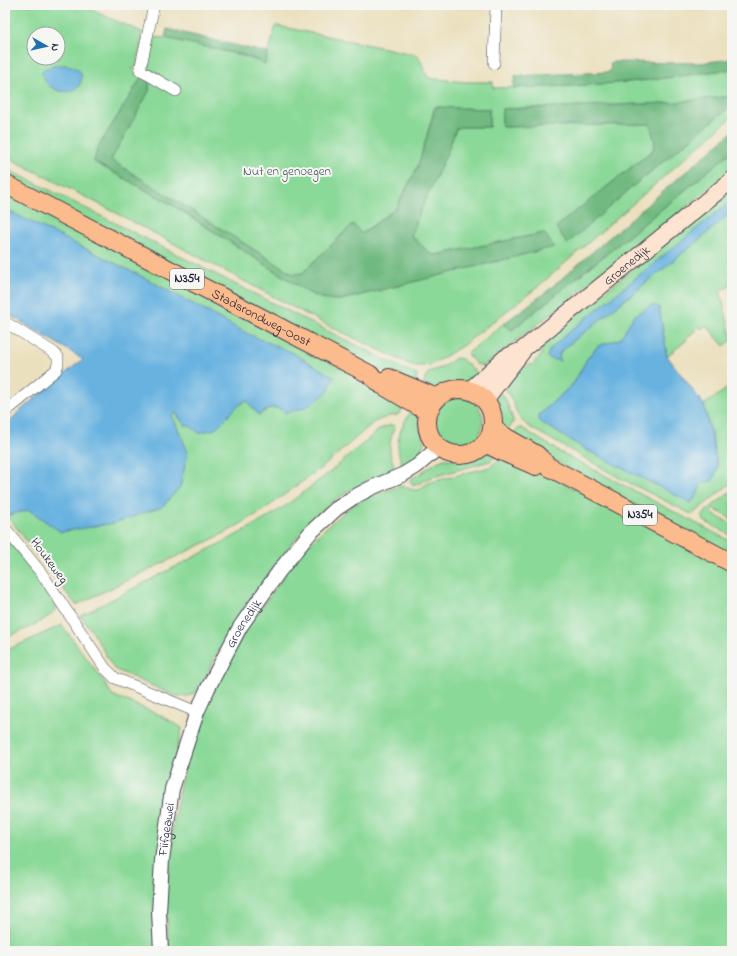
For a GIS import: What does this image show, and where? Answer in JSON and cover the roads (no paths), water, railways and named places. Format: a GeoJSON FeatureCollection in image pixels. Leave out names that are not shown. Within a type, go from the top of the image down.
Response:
{"type":"FeatureCollection","features":[{"type":"Feature","properties":{"kind":"main road","name":"Groenedijk"},"geometry":{"type":"LineString","coordinates":[[470,390],[506,357],[522,350],[732,180]]}},
{"type":"Feature","properties":{"kind":"main road","name":"Stadsrondweg-Oost"},"geometry":{"type":"LineString","coordinates":[[5,184],[368,374],[386,377],[432,405]]}},
{"type":"Feature","properties":{"kind":"main road","name":"Groenedijk"},"geometry":{"type":"LineString","coordinates":[[485,400],[512,366],[522,350]]}},
{"type":"Feature","properties":{"kind":"main road"},"geometry":{"type":"LineString","coordinates":[[461,388],[478,394],[485,400],[490,406],[492,414],[489,435],[474,452],[459,455],[445,451],[433,442],[427,427],[432,405],[444,392],[461,388]]}},
{"type":"Feature","properties":{"kind":"main road","name":"N354"},"geometry":{"type":"LineString","coordinates":[[489,435],[532,465],[549,467],[732,563]]}},
{"type":"Feature","properties":{"kind":"street"},"geometry":{"type":"LineString","coordinates":[[154,5],[140,70],[176,91]]}},
{"type":"Feature","properties":{"kind":"street"},"geometry":{"type":"LineString","coordinates":[[494,63],[496,5]]}},
{"type":"Feature","properties":{"kind":"street"},"geometry":{"type":"LineString","coordinates":[[5,322],[53,352],[58,357],[58,364],[56,370],[5,412]]}},
{"type":"Feature","properties":{"kind":"street","name":"Groenedijk"},"geometry":{"type":"LineString","coordinates":[[197,712],[240,627],[280,570],[310,533],[336,509],[370,488],[404,474],[417,466],[439,447]]}},
{"type":"Feature","properties":{"kind":"street","name":"Houkeweg"},"geometry":{"type":"LineString","coordinates":[[6,529],[42,574],[105,668],[115,678],[197,712]]}},
{"type":"Feature","properties":{"kind":"street","name":"Fiifgeawei"},"geometry":{"type":"LineString","coordinates":[[161,951],[159,912],[162,860],[172,789],[197,712]]}},
{"type":"Feature","properties":{"kind":"water"},"geometry":{"type":"Polygon","coordinates":[[[54,66],[71,66],[79,70],[81,73],[81,81],[78,87],[72,91],[65,92],[57,90],[50,86],[45,80],[42,72],[44,69],[54,66]]]}},
{"type":"Feature","properties":{"kind":"water"},"geometry":{"type":"Polygon","coordinates":[[[732,200],[732,211],[704,236],[561,351],[559,354],[560,361],[547,357],[551,348],[568,333],[732,200]]]}},
{"type":"Feature","properties":{"kind":"water"},"geometry":{"type":"Polygon","coordinates":[[[5,209],[145,278],[248,334],[291,352],[334,377],[328,391],[306,407],[287,413],[276,408],[270,408],[259,415],[246,400],[215,429],[199,433],[190,426],[185,425],[176,413],[172,415],[188,452],[180,487],[162,507],[114,523],[61,532],[29,510],[5,516],[5,429],[17,413],[83,359],[5,312],[5,209]]]}},
{"type":"Feature","properties":{"kind":"water"},"geometry":{"type":"Polygon","coordinates":[[[652,305],[659,307],[667,356],[704,405],[718,468],[713,480],[701,484],[697,495],[691,503],[585,449],[539,421],[538,416],[574,383],[587,359],[598,346],[620,339],[634,316],[652,305]]]}},
{"type":"Feature","properties":{"kind":"park label","name":"Nut en genoegen"},"geometry":{"type":"Point","coordinates":[287,171]}}]}
